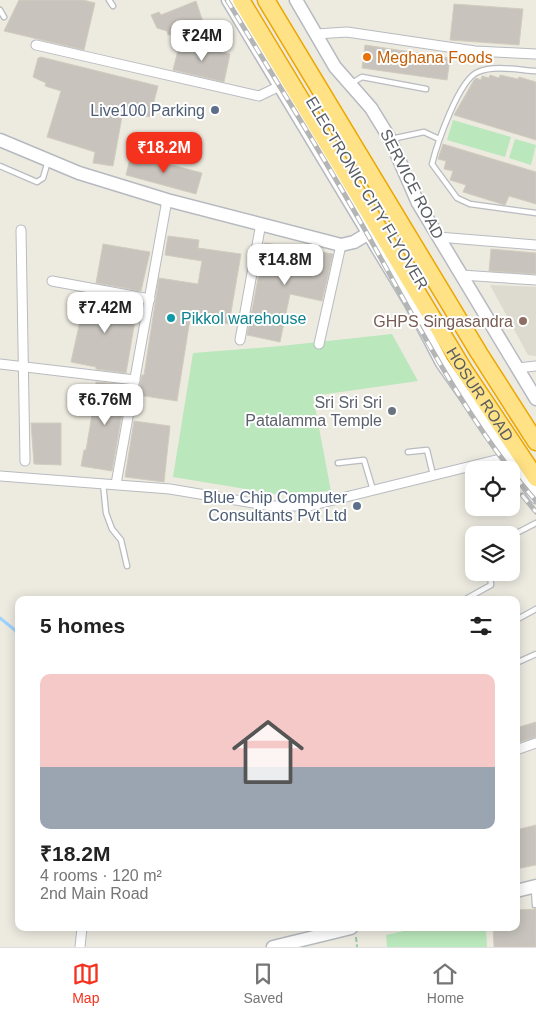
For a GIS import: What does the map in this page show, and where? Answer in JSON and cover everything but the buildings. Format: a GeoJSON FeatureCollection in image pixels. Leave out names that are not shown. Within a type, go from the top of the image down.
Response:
{"type":"FeatureCollection","features":[{"type":"Feature","properties":{"kind":"highway","name":"HOSUR ROAD"},"geometry":{"type":"LineString","coordinates":[[241,0],[464,370],[536,478]]}},
{"type":"Feature","properties":{"kind":"highway","name":"ELECTRONIC CITY FLYOVER"},"geometry":{"type":"LineString","coordinates":[[251,0],[420,280],[508,420],[536,458]]}},
{"type":"Feature","properties":{"kind":"highway","name":"ELECTRONIC CITY FLYOVER"},"geometry":{"type":"LineString","coordinates":[[266,0],[479,353],[536,442]]}},
{"type":"Feature","properties":{"kind":"highway","name":"HOSUR ROAD"},"geometry":{"type":"LineString","coordinates":[[273,0],[499,374],[536,429]]}},
{"type":"Feature","properties":{"kind":"street"},"geometry":{"type":"LineString","coordinates":[[228,0],[369,233],[442,363],[536,497]]}},
{"type":"Feature","properties":{"kind":"street","name":"SERVICE ROAD"},"geometry":{"type":"LineString","coordinates":[[296,0],[335,67],[371,108],[390,139],[418,203],[535,395]]}},
{"type":"Feature","properties":{"kind":"street"},"geometry":{"type":"LineString","coordinates":[[316,34],[347,32],[475,50],[536,54]]}},
{"type":"Feature","properties":{"kind":"street"},"geometry":{"type":"LineString","coordinates":[[36,45],[259,96],[280,86]]}},
{"type":"Feature","properties":{"kind":"street"},"geometry":{"type":"LineString","coordinates":[[0,140],[79,173],[168,200],[341,245],[354,242],[369,233]]}},
{"type":"Feature","properties":{"kind":"street"},"geometry":{"type":"LineString","coordinates":[[116,484],[168,200]]}},
{"type":"Feature","properties":{"kind":"street"},"geometry":{"type":"LineString","coordinates":[[240,340],[261,223]]}},
{"type":"Feature","properties":{"kind":"street"},"geometry":{"type":"LineString","coordinates":[[21,230],[25,460]]}},
{"type":"Feature","properties":{"kind":"street"},"geometry":{"type":"LineString","coordinates":[[438,237],[536,245]]}},
{"type":"Feature","properties":{"kind":"street"},"geometry":{"type":"LineString","coordinates":[[319,344],[341,245]]}},
{"type":"Feature","properties":{"kind":"street"},"geometry":{"type":"LineString","coordinates":[[461,275],[536,280]]}},
{"type":"Feature","properties":{"kind":"street"},"geometry":{"type":"LineString","coordinates":[[52,281],[150,299]]}},
{"type":"Feature","properties":{"kind":"street"},"geometry":{"type":"LineString","coordinates":[[0,364],[135,380]]}},
{"type":"Feature","properties":{"kind":"street"},"geometry":{"type":"LineString","coordinates":[[517,368],[536,366]]}},
{"type":"Feature","properties":{"kind":"street"},"geometry":{"type":"LineString","coordinates":[[0,476],[170,488],[271,506],[309,506],[508,457]]}},
{"type":"Feature","properties":{"kind":"street"},"geometry":{"type":"LineString","coordinates":[[520,749],[536,743]]}},
{"type":"Feature","properties":{"kind":"street"},"geometry":{"type":"LineString","coordinates":[[520,890],[535,886]]}},
{"type":"Feature","properties":{"kind":"street"},"geometry":{"type":"LineString","coordinates":[[80,947],[82,931]]}},
{"type":"Feature","properties":{"kind":"street"},"geometry":{"type":"LineString","coordinates":[[281,946],[339,931]]}},
{"type":"Feature","properties":{"kind":"lane"},"geometry":{"type":"LineString","coordinates":[[109,0],[113,6]]}},
{"type":"Feature","properties":{"kind":"lane"},"geometry":{"type":"LineString","coordinates":[[0,10],[4,18]]}},
{"type":"Feature","properties":{"kind":"lane"},"geometry":{"type":"LineString","coordinates":[[536,71],[487,69],[476,72],[468,79],[439,138],[432,164],[457,198],[470,204],[536,213]]}},
{"type":"Feature","properties":{"kind":"lane"},"geometry":{"type":"LineString","coordinates":[[350,84],[362,77],[426,89]]}},
{"type":"Feature","properties":{"kind":"lane"},"geometry":{"type":"LineString","coordinates":[[390,139],[424,132],[439,138]]}},
{"type":"Feature","properties":{"kind":"lane"},"geometry":{"type":"LineString","coordinates":[[0,166],[37,182],[43,178],[48,160]]}},
{"type":"Feature","properties":{"kind":"lane"},"geometry":{"type":"LineString","coordinates":[[408,452],[427,450],[433,476]]}},
{"type":"Feature","properties":{"kind":"lane"},"geometry":{"type":"LineString","coordinates":[[338,463],[364,460],[374,490]]}},
{"type":"Feature","properties":{"kind":"lane"},"geometry":{"type":"LineString","coordinates":[[103,483],[106,513],[112,529],[121,540],[127,566]]}},
{"type":"Feature","properties":{"kind":"lane"},"geometry":{"type":"LineString","coordinates":[[520,531],[536,523]]}},
{"type":"Feature","properties":{"kind":"lane"},"geometry":{"type":"LineString","coordinates":[[471,596],[491,585],[491,581]]}},
{"type":"Feature","properties":{"kind":"lane"},"geometry":{"type":"LineString","coordinates":[[520,618],[536,609]]}},
{"type":"Feature","properties":{"kind":"lane"},"geometry":{"type":"LineString","coordinates":[[520,661],[536,654]]}},
{"type":"Feature","properties":{"kind":"lane"},"geometry":{"type":"LineString","coordinates":[[535,886],[535,905]]}},
{"type":"Feature","properties":{"kind":"shaded area","name":"GHPS Singasandra"},"geometry":{"type":"Polygon","coordinates":[[[490,285],[536,287],[536,356],[528,355],[490,285]]]}},
{"type":"Feature","properties":{"kind":"green space"},"geometry":{"type":"Polygon","coordinates":[[[453,120],[511,137],[505,157],[447,140],[453,120]]]}},
{"type":"Feature","properties":{"kind":"green space"},"geometry":{"type":"Polygon","coordinates":[[[515,139],[536,145],[531,165],[509,158],[515,139]]]}},
{"type":"Feature","properties":{"kind":"green space"},"geometry":{"type":"Polygon","coordinates":[[[392,334],[418,381],[313,396],[331,491],[275,494],[173,477],[193,353],[392,334]]]}},
{"type":"Feature","properties":{"kind":"green space"},"geometry":{"type":"Polygon","coordinates":[[[404,931],[486,931],[487,947],[387,947],[386,935],[404,931]]]}},
{"type":"Feature","properties":{"kind":"waterway"},"geometry":{"type":"LineString","coordinates":[[0,618],[15,630]]}},
{"type":"Feature","properties":{"kind":"railway"},"geometry":{"type":"LineString","coordinates":[[227,0],[331,172],[444,370],[487,438],[536,501]]}},
{"type":"Feature","properties":{"kind":"railway"},"geometry":{"type":"LineString","coordinates":[[522,495],[536,512]]}},
{"type":"Feature","properties":{"kind":"place","name":"Meghana Foods"},"geometry":{"type":"Point","coordinates":[367,57]}},
{"type":"Feature","properties":{"kind":"place","name":"Live100 Parking"},"geometry":{"type":"Point","coordinates":[215,110]}},
{"type":"Feature","properties":{"kind":"place","name":"Pikkol warehouse"},"geometry":{"type":"Point","coordinates":[171,318]}},
{"type":"Feature","properties":{"kind":"place","name":"GHPS Singasandra"},"geometry":{"type":"Point","coordinates":[523,321]}},
{"type":"Feature","properties":{"kind":"place","name":"Sri Sri Sri Patalamma Temple"},"geometry":{"type":"Point","coordinates":[392,411]}},
{"type":"Feature","properties":{"kind":"place","name":"Blue Chip Computer Consultants Pvt Ltd"},"geometry":{"type":"Point","coordinates":[357,506]}}]}
